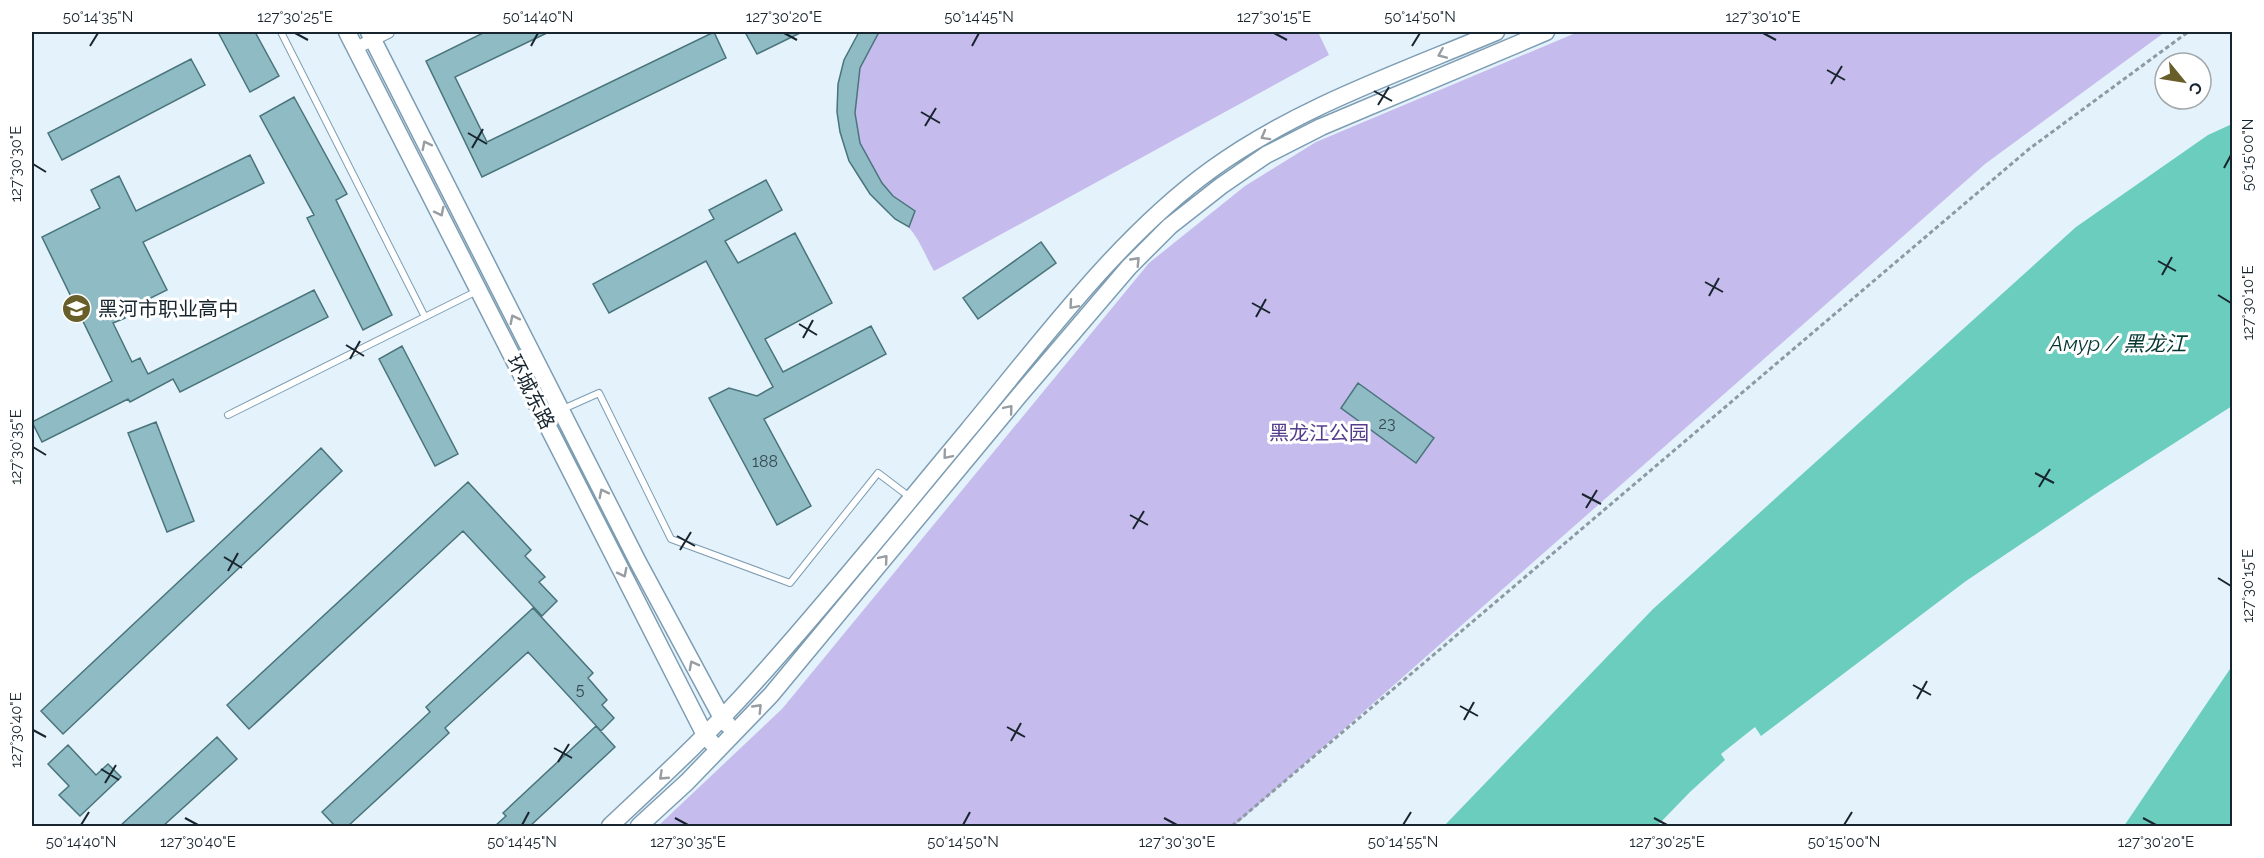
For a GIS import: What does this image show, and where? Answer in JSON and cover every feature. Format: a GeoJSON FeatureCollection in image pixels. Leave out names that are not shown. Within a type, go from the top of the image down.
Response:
{"type":"FeatureCollection","features":[{"type":"Feature","properties":{"kind":"street","name":"环城东路"},"geometry":{"type":"LineString","coordinates":[[347,32],[705,735],[718,750]]}},
{"type":"Feature","properties":{"kind":"street"},"geometry":{"type":"LineString","coordinates":[[356,48],[371,36],[388,32]]}},
{"type":"Feature","properties":{"kind":"street"},"geometry":{"type":"LineString","coordinates":[[610,826],[705,735],[758,680],[1110,261],[1152,217],[1211,170],[1282,126],[1376,82],[1496,32]]}},
{"type":"Feature","properties":{"kind":"street"},"geometry":{"type":"LineString","coordinates":[[639,826],[771,695],[1123,275],[1170,226],[1221,186],[1266,155],[1321,127],[1546,32]]}},
{"type":"Feature","properties":{"kind":"street","name":"环城东路"},"geometry":{"type":"LineString","coordinates":[[371,36],[633,552],[722,718],[735,732]]}},
{"type":"Feature","properties":{"kind":"lane"},"geometry":{"type":"LineString","coordinates":[[281,32],[425,317]]}},
{"type":"Feature","properties":{"kind":"lane"},"geometry":{"type":"LineString","coordinates":[[228,415],[479,289]]}},
{"type":"Feature","properties":{"kind":"lane"},"geometry":{"type":"LineString","coordinates":[[561,410],[599,393],[671,538],[790,583],[879,473],[911,498]]}},
{"type":"Feature","properties":{"kind":"path"},"geometry":{"type":"LineString","coordinates":[[1232,826],[2029,149],[2188,32]]}},
{"type":"Feature","properties":{"kind":"green space"},"geometry":{"type":"Polygon","coordinates":[[[859,32],[1318,32],[1329,55],[934,271],[912,231],[886,211],[866,189],[853,168],[844,146],[837,101],[840,78],[847,54],[859,32]]]}},
{"type":"Feature","properties":{"kind":"green space","name":"黑龙江公园"},"geometry":{"type":"Polygon","coordinates":[[[1578,32],[2165,32],[1985,164],[1234,826],[658,826],[782,709],[1149,263],[1245,186],[1316,142],[1578,32]]]}},
{"type":"Feature","properties":{"kind":"water","name":"Амур / 黑龙江"},"geometry":{"type":"Polygon","coordinates":[[[2232,124],[2232,406],[1966,581],[1761,736],[1755,727],[1721,754],[1725,760],[1657,826],[1444,826],[1653,609],[2076,227],[2208,135],[2232,124]]]}},
{"type":"Feature","properties":{"kind":"water"},"geometry":{"type":"Polygon","coordinates":[[[2232,666],[2232,826],[2124,826],[2232,666]]]}},
{"type":"Feature","properties":{"kind":"building"},"geometry":{"type":"Polygon","coordinates":[[[218,32],[255,32],[279,76],[250,92],[218,32]]]}},
{"type":"Feature","properties":{"kind":"building"},"geometry":{"type":"Polygon","coordinates":[[[485,32],[549,32],[455,77],[487,142],[714,32],[726,58],[482,177],[426,61],[485,32]]]}},
{"type":"Feature","properties":{"kind":"building"},"geometry":{"type":"Polygon","coordinates":[[[745,32],[802,32],[757,54],[745,32]]]}},
{"type":"Feature","properties":{"kind":"building"},"geometry":{"type":"Polygon","coordinates":[[[859,32],[879,32],[860,68],[855,113],[860,143],[882,183],[893,196],[915,211],[909,227],[895,219],[870,194],[849,161],[840,132],[837,112],[838,84],[844,60],[859,32]]]}},
{"type":"Feature","properties":{"kind":"building"},"geometry":{"type":"Polygon","coordinates":[[[191,59],[205,85],[62,160],[48,133],[191,59]]]}},
{"type":"Feature","properties":{"kind":"building"},"geometry":{"type":"Polygon","coordinates":[[[294,97],[347,194],[336,200],[392,315],[363,330],[307,218],[314,215],[260,116],[294,97]]]}},
{"type":"Feature","properties":{"kind":"building"},"geometry":{"type":"Polygon","coordinates":[[[250,155],[264,183],[143,242],[167,290],[122,312],[125,318],[113,323],[132,362],[140,358],[148,374],[314,290],[328,317],[180,392],[173,379],[130,402],[128,399],[42,442],[32,422],[112,381],[42,237],[100,208],[91,190],[119,176],[136,211],[250,155]]]}},
{"type":"Feature","properties":{"kind":"building"},"geometry":{"type":"Polygon","coordinates":[[[766,180],[782,210],[725,241],[738,263],[795,233],[832,303],[765,339],[783,372],[871,326],[886,354],[764,419],[811,506],[777,525],[709,398],[729,388],[757,396],[773,387],[706,261],[609,313],[593,284],[714,219],[709,210],[766,180]]]}},
{"type":"Feature","properties":{"kind":"building"},"geometry":{"type":"Polygon","coordinates":[[[1041,242],[1056,263],[978,319],[963,298],[1041,242]]]}},
{"type":"Feature","properties":{"kind":"building"},"geometry":{"type":"Polygon","coordinates":[[[402,346],[458,454],[435,466],[379,359],[402,346]]]}},
{"type":"Feature","properties":{"kind":"building"},"geometry":{"type":"Polygon","coordinates":[[[1358,383],[1434,438],[1416,463],[1341,408],[1358,383]]]}},
{"type":"Feature","properties":{"kind":"building"},"geometry":{"type":"Polygon","coordinates":[[[156,422],[194,521],[167,532],[128,433],[156,422]]]}},
{"type":"Feature","properties":{"kind":"building"},"geometry":{"type":"Polygon","coordinates":[[[321,448],[342,471],[63,734],[41,711],[321,448]]]}},
{"type":"Feature","properties":{"kind":"building"},"geometry":{"type":"Polygon","coordinates":[[[468,482],[531,550],[525,556],[545,577],[539,582],[557,601],[542,616],[463,531],[249,729],[227,705],[468,482]]]}},
{"type":"Feature","properties":{"kind":"building"},"geometry":{"type":"Polygon","coordinates":[[[533,608],[593,673],[588,678],[607,700],[602,705],[614,718],[601,731],[528,652],[445,728],[449,733],[348,826],[335,826],[322,812],[430,712],[426,707],[533,608]]]}},
{"type":"Feature","properties":{"kind":"building"},"geometry":{"type":"Polygon","coordinates":[[[596,726],[615,747],[530,826],[495,826],[506,816],[503,813],[596,726]]]}},
{"type":"Feature","properties":{"kind":"building"},"geometry":{"type":"Polygon","coordinates":[[[217,737],[237,759],[163,826],[120,826],[217,737]]]}},
{"type":"Feature","properties":{"kind":"building"},"geometry":{"type":"Polygon","coordinates":[[[68,745],[96,775],[108,764],[121,777],[80,816],[59,795],[69,786],[48,764],[68,745]]]}},
{"type":"Feature","properties":{"kind":"place","name":"黑河市职业高中"},"geometry":{"type":"Point","coordinates":[77,309]}}]}
